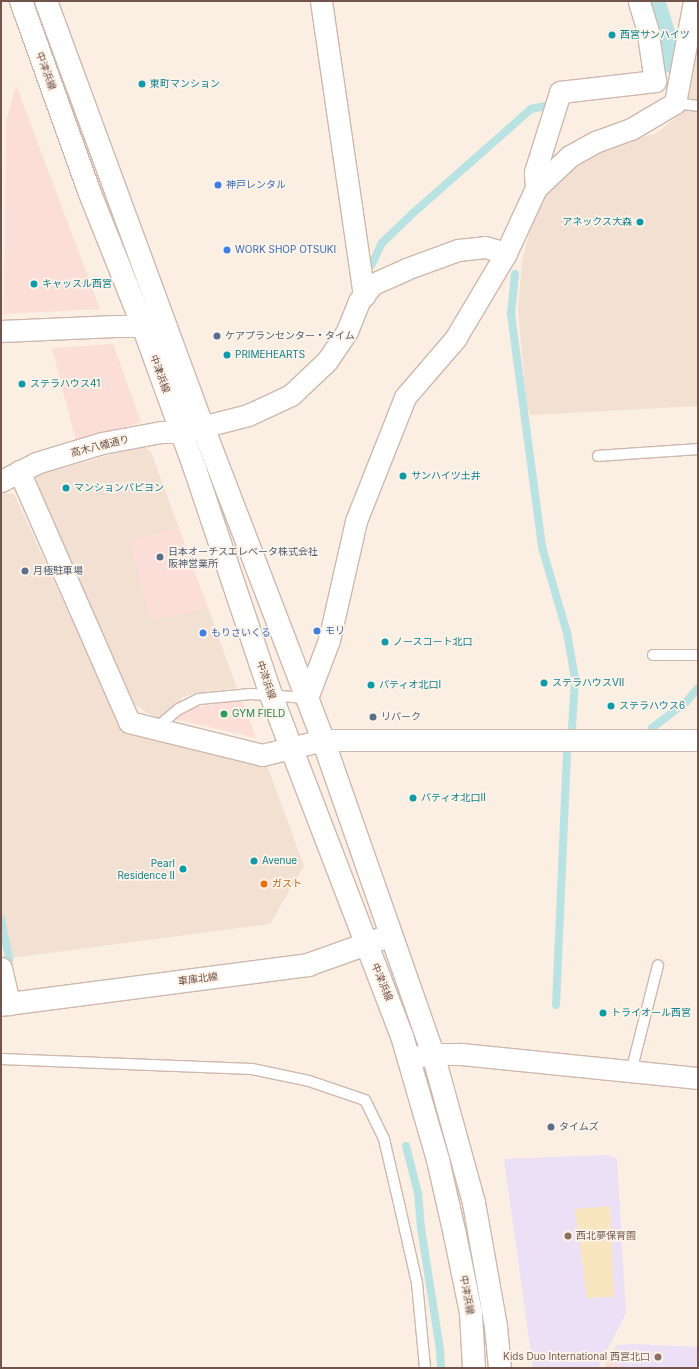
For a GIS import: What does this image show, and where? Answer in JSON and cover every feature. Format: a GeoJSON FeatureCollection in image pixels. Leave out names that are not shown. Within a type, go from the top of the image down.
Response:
{"type":"FeatureCollection","features":[{"type":"Feature","properties":{"kind":"street","name":"中津浜線"},"geometry":{"type":"LineString","coordinates":[[21,1],[89,191],[143,326],[182,432],[271,695],[387,995],[408,1058],[438,1160],[455,1235],[471,1313],[474,1368]]}},
{"type":"Feature","properties":{"kind":"street"},"geometry":{"type":"LineString","coordinates":[[46,1],[203,427],[323,740],[433,1054],[474,1203],[496,1327],[500,1368]]}},
{"type":"Feature","properties":{"kind":"street"},"geometry":{"type":"LineString","coordinates":[[321,1],[364,296]]}},
{"type":"Feature","properties":{"kind":"street"},"geometry":{"type":"LineString","coordinates":[[639,1],[647,28],[655,81]]}},
{"type":"Feature","properties":{"kind":"street"},"geometry":{"type":"LineString","coordinates":[[307,698],[329,640],[356,521],[405,397],[455,339],[506,253],[536,188],[570,156],[595,142],[631,129],[676,103],[694,1]]}},
{"type":"Feature","properties":{"kind":"street"},"geometry":{"type":"LineString","coordinates":[[536,188],[535,172],[560,92],[681,77]]}},
{"type":"Feature","properties":{"kind":"street","name":"高木八幡通り"},"geometry":{"type":"LineString","coordinates":[[10,476],[36,463],[102,443],[160,432],[182,432],[248,415],[291,395],[328,361],[347,331],[359,301],[373,284],[406,269],[458,250],[485,247],[506,253]]}},
{"type":"Feature","properties":{"kind":"street"},"geometry":{"type":"LineString","coordinates":[[1,331],[167,326]]}},
{"type":"Feature","properties":{"kind":"street"},"geometry":{"type":"LineString","coordinates":[[10,476],[130,722],[262,755],[323,740],[698,740]]}},
{"type":"Feature","properties":{"kind":"street","name":"車庫北線"},"geometry":{"type":"LineString","coordinates":[[5,1004],[308,965],[391,934]]}},
{"type":"Feature","properties":{"kind":"street"},"geometry":{"type":"LineString","coordinates":[[1,968],[5,1004]]}},
{"type":"Feature","properties":{"kind":"street"},"geometry":{"type":"LineString","coordinates":[[408,1058],[433,1054],[462,1054],[698,1078]]}},
{"type":"Feature","properties":{"kind":"lane"},"geometry":{"type":"LineString","coordinates":[[676,103],[698,106]]}},
{"type":"Feature","properties":{"kind":"lane"},"geometry":{"type":"LineString","coordinates":[[598,456],[698,448]]}},
{"type":"Feature","properties":{"kind":"lane"},"geometry":{"type":"LineString","coordinates":[[653,655],[698,656]]}},
{"type":"Feature","properties":{"kind":"lane"},"geometry":{"type":"LineString","coordinates":[[156,728],[178,709],[199,699],[251,694],[307,698]]}},
{"type":"Feature","properties":{"kind":"lane"},"geometry":{"type":"LineString","coordinates":[[631,1072],[658,965]]}},
{"type":"Feature","properties":{"kind":"lane"},"geometry":{"type":"LineString","coordinates":[[1,1059],[252,1069],[309,1081],[365,1100],[384,1139],[402,1215],[417,1283],[426,1368]]}},
{"type":"Feature","properties":{"kind":"shaded area"},"geometry":{"type":"Polygon","coordinates":[[[698,21],[698,406],[531,415],[527,408],[518,310],[522,261],[541,191],[567,166],[602,146],[655,134],[683,112],[698,21]]]}},
{"type":"Feature","properties":{"kind":"shaded area"},"geometry":{"type":"Polygon","coordinates":[[[16,85],[100,309],[4,314],[6,121],[16,85]]]}},
{"type":"Feature","properties":{"kind":"shaded area"},"geometry":{"type":"Polygon","coordinates":[[[113,344],[141,422],[76,442],[52,348],[113,344]]]}},
{"type":"Feature","properties":{"kind":"shaded area"},"geometry":{"type":"Polygon","coordinates":[[[143,446],[151,452],[179,528],[130,540],[151,620],[208,608],[237,688],[195,693],[181,698],[182,702],[158,719],[135,705],[33,476],[143,446]]]}},
{"type":"Feature","properties":{"kind":"shaded area"},"geometry":{"type":"Polygon","coordinates":[[[1,493],[14,494],[122,730],[142,738],[154,737],[267,765],[304,866],[270,924],[11,958],[1,934],[1,493]]]}},
{"type":"Feature","properties":{"kind":"shaded area"},"geometry":{"type":"Polygon","coordinates":[[[179,528],[208,608],[151,621],[129,540],[179,528]]]}},
{"type":"Feature","properties":{"kind":"shaded area"},"geometry":{"type":"Polygon","coordinates":[[[242,699],[256,738],[175,719],[182,712],[193,708],[242,699]]]}},
{"type":"Feature","properties":{"kind":"shaded area","name":"西北夢保育園"},"geometry":{"type":"Polygon","coordinates":[[[607,1155],[617,1159],[626,1313],[598,1368],[533,1368],[504,1159],[607,1155]]]}},
{"type":"Feature","properties":{"kind":"shaded area","name":"Kids Duo International 西宮北口"},"geometry":{"type":"Polygon","coordinates":[[[632,1344],[698,1347],[698,1368],[619,1368],[616,1345],[632,1344]]]}},
{"type":"Feature","properties":{"kind":"shaded area"},"geometry":{"type":"Polygon","coordinates":[[[616,1345],[619,1368],[604,1368],[616,1345]]]}},
{"type":"Feature","properties":{"kind":"sand"},"geometry":{"type":"Polygon","coordinates":[[[610,1206],[614,1297],[587,1298],[575,1209],[610,1206]]]}},
{"type":"Feature","properties":{"kind":"waterway"},"geometry":{"type":"LineString","coordinates":[[651,1],[664,42],[664,59]]}},
{"type":"Feature","properties":{"kind":"waterway"},"geometry":{"type":"LineString","coordinates":[[662,76],[664,59]]}},
{"type":"Feature","properties":{"kind":"waterway"},"geometry":{"type":"LineString","coordinates":[[372,264],[382,243],[412,214],[531,109],[555,104]]}},
{"type":"Feature","properties":{"kind":"waterway"},"geometry":{"type":"LineString","coordinates":[[515,274],[511,314],[542,547],[567,633],[575,678],[572,728]]}},
{"type":"Feature","properties":{"kind":"waterway"},"geometry":{"type":"LineString","coordinates":[[652,728],[686,702],[698,688]]}},
{"type":"Feature","properties":{"kind":"waterway"},"geometry":{"type":"LineString","coordinates":[[556,1005],[567,754]]}},
{"type":"Feature","properties":{"kind":"waterway"},"geometry":{"type":"LineString","coordinates":[[1,920],[9,959]]}},
{"type":"Feature","properties":{"kind":"waterway"},"geometry":{"type":"LineString","coordinates":[[406,1146],[418,1193],[421,1228],[440,1350],[441,1368]]}},
{"type":"Feature","properties":{"kind":"place","name":"西宮サンハイツ"},"geometry":{"type":"Point","coordinates":[612,35]}},
{"type":"Feature","properties":{"kind":"place","name":"東町マンション"},"geometry":{"type":"Point","coordinates":[142,84]}},
{"type":"Feature","properties":{"kind":"place","name":"神戸レンタル"},"geometry":{"type":"Point","coordinates":[218,185]}},
{"type":"Feature","properties":{"kind":"place","name":"アネックス大森"},"geometry":{"type":"Point","coordinates":[640,222]}},
{"type":"Feature","properties":{"kind":"place","name":"WORK SHOP OTSUKI"},"geometry":{"type":"Point","coordinates":[227,250]}},
{"type":"Feature","properties":{"kind":"place","name":"キャッスル西宮"},"geometry":{"type":"Point","coordinates":[34,284]}},
{"type":"Feature","properties":{"kind":"place","name":"ケアプランセンター・タイム"},"geometry":{"type":"Point","coordinates":[217,336]}},
{"type":"Feature","properties":{"kind":"place","name":"PRIMEHEARTS"},"geometry":{"type":"Point","coordinates":[227,355]}},
{"type":"Feature","properties":{"kind":"place","name":"ステラハウス41"},"geometry":{"type":"Point","coordinates":[22,384]}},
{"type":"Feature","properties":{"kind":"place","name":"サンハイツ土井"},"geometry":{"type":"Point","coordinates":[403,476]}},
{"type":"Feature","properties":{"kind":"place","name":"マンションパピヨン"},"geometry":{"type":"Point","coordinates":[66,488]}},
{"type":"Feature","properties":{"kind":"place","name":"日本オーチスエレベータ株式会社 阪神営業所"},"geometry":{"type":"Point","coordinates":[160,557]}},
{"type":"Feature","properties":{"kind":"place","name":"月極駐車場"},"geometry":{"type":"Point","coordinates":[25,571]}},
{"type":"Feature","properties":{"kind":"place","name":"モリ"},"geometry":{"type":"Point","coordinates":[317,631]}},
{"type":"Feature","properties":{"kind":"place","name":"もりさいくる"},"geometry":{"type":"Point","coordinates":[203,633]}},
{"type":"Feature","properties":{"kind":"place","name":"ノースコート北口"},"geometry":{"type":"Point","coordinates":[385,642]}},
{"type":"Feature","properties":{"kind":"place","name":"ステラハウスⅦ"},"geometry":{"type":"Point","coordinates":[544,683]}},
{"type":"Feature","properties":{"kind":"place","name":"パティオ北口Ⅰ"},"geometry":{"type":"Point","coordinates":[371,685]}},
{"type":"Feature","properties":{"kind":"place","name":"ステラハウス6"},"geometry":{"type":"Point","coordinates":[611,706]}},
{"type":"Feature","properties":{"kind":"place","name":"GYM FIELD"},"geometry":{"type":"Point","coordinates":[224,714]}},
{"type":"Feature","properties":{"kind":"place","name":"リパーク"},"geometry":{"type":"Point","coordinates":[373,717]}},
{"type":"Feature","properties":{"kind":"place","name":"パティオ北口Ⅱ"},"geometry":{"type":"Point","coordinates":[413,798]}},
{"type":"Feature","properties":{"kind":"place","name":"Avenue"},"geometry":{"type":"Point","coordinates":[254,861]}},
{"type":"Feature","properties":{"kind":"place","name":"Pearl Residence Ⅱ"},"geometry":{"type":"Point","coordinates":[183,869]}},
{"type":"Feature","properties":{"kind":"place","name":"ガスト"},"geometry":{"type":"Point","coordinates":[264,884]}},
{"type":"Feature","properties":{"kind":"place","name":"トライオール西宮"},"geometry":{"type":"Point","coordinates":[603,1013]}},
{"type":"Feature","properties":{"kind":"place","name":"タイムズ"},"geometry":{"type":"Point","coordinates":[551,1127]}},
{"type":"Feature","properties":{"kind":"place","name":"西北夢保育園"},"geometry":{"type":"Point","coordinates":[568,1236]}},
{"type":"Feature","properties":{"kind":"place","name":"Kids Duo International 西宮北口"},"geometry":{"type":"Point","coordinates":[658,1357]}}]}
